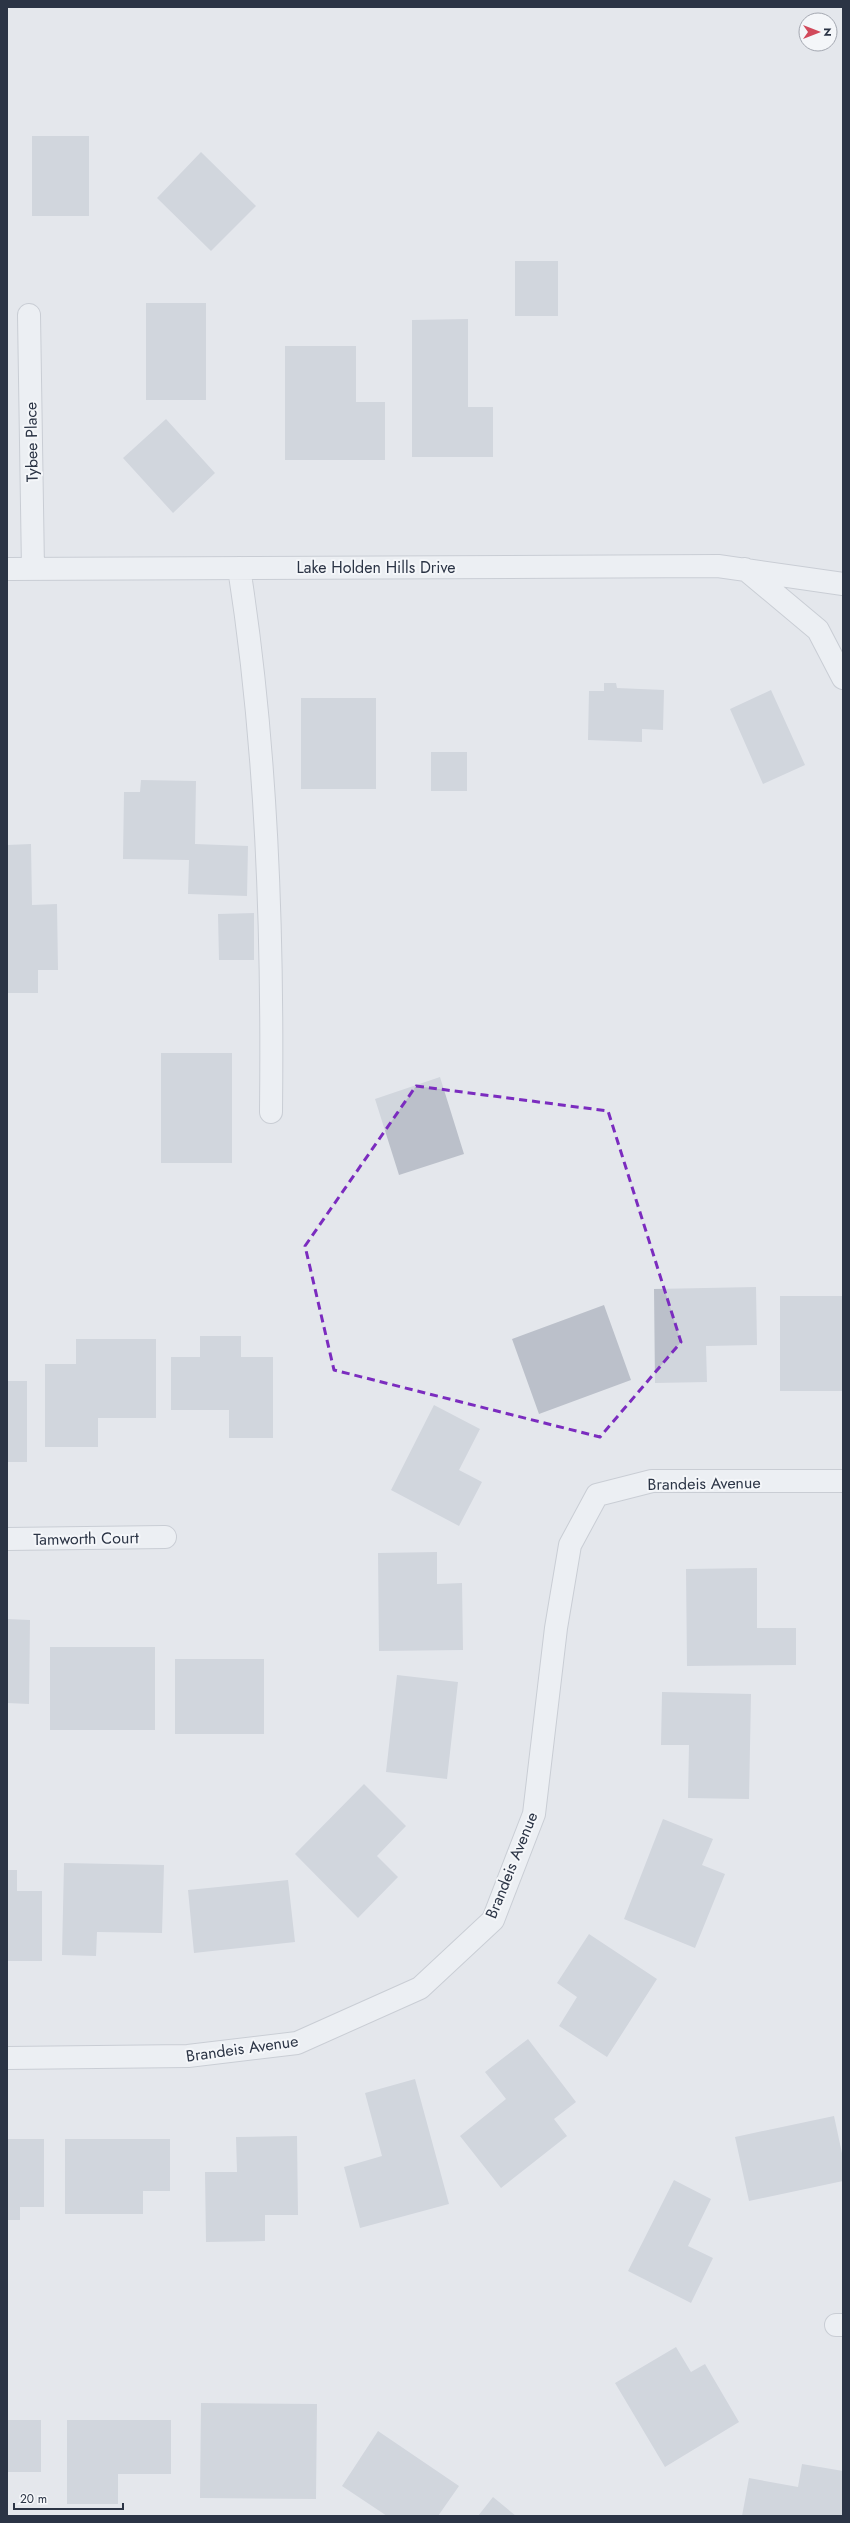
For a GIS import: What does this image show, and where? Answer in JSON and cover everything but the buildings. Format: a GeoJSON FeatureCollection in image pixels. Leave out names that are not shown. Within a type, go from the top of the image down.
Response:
{"type":"FeatureCollection","features":[{"type":"Feature","properties":{"kind":"street","name":"Tybee Place"},"geometry":{"type":"LineString","coordinates":[[29,315],[33,569]]}},
{"type":"Feature","properties":{"kind":"street","name":"Lake Holden Hills Drive"},"geometry":{"type":"LineString","coordinates":[[7,569],[718,566],[843,584]]}},
{"type":"Feature","properties":{"kind":"street"},"geometry":{"type":"LineString","coordinates":[[239,568],[246,613],[260,754],[268,865],[272,1032],[271,1112]]}},
{"type":"Feature","properties":{"kind":"street"},"geometry":{"type":"LineString","coordinates":[[745,570],[818,630],[843,678]]}},
{"type":"Feature","properties":{"kind":"street","name":"Brandeis Avenue"},"geometry":{"type":"LineString","coordinates":[[7,2058],[188,2056],[297,2043],[420,1988],[493,1920],[534,1814],[556,1628],[570,1545],[597,1495],[652,1481],[843,1481]]}},
{"type":"Feature","properties":{"kind":"street","name":"Tamworth Court"},"geometry":{"type":"LineString","coordinates":[[7,1538],[165,1537]]}},
{"type":"Feature","properties":{"kind":"highlighted area"},"geometry":{"type":"Polygon","coordinates":[[[416,1086],[608,1111],[681,1342],[600,1437],[334,1370],[305,1246],[416,1086]]]}}]}
